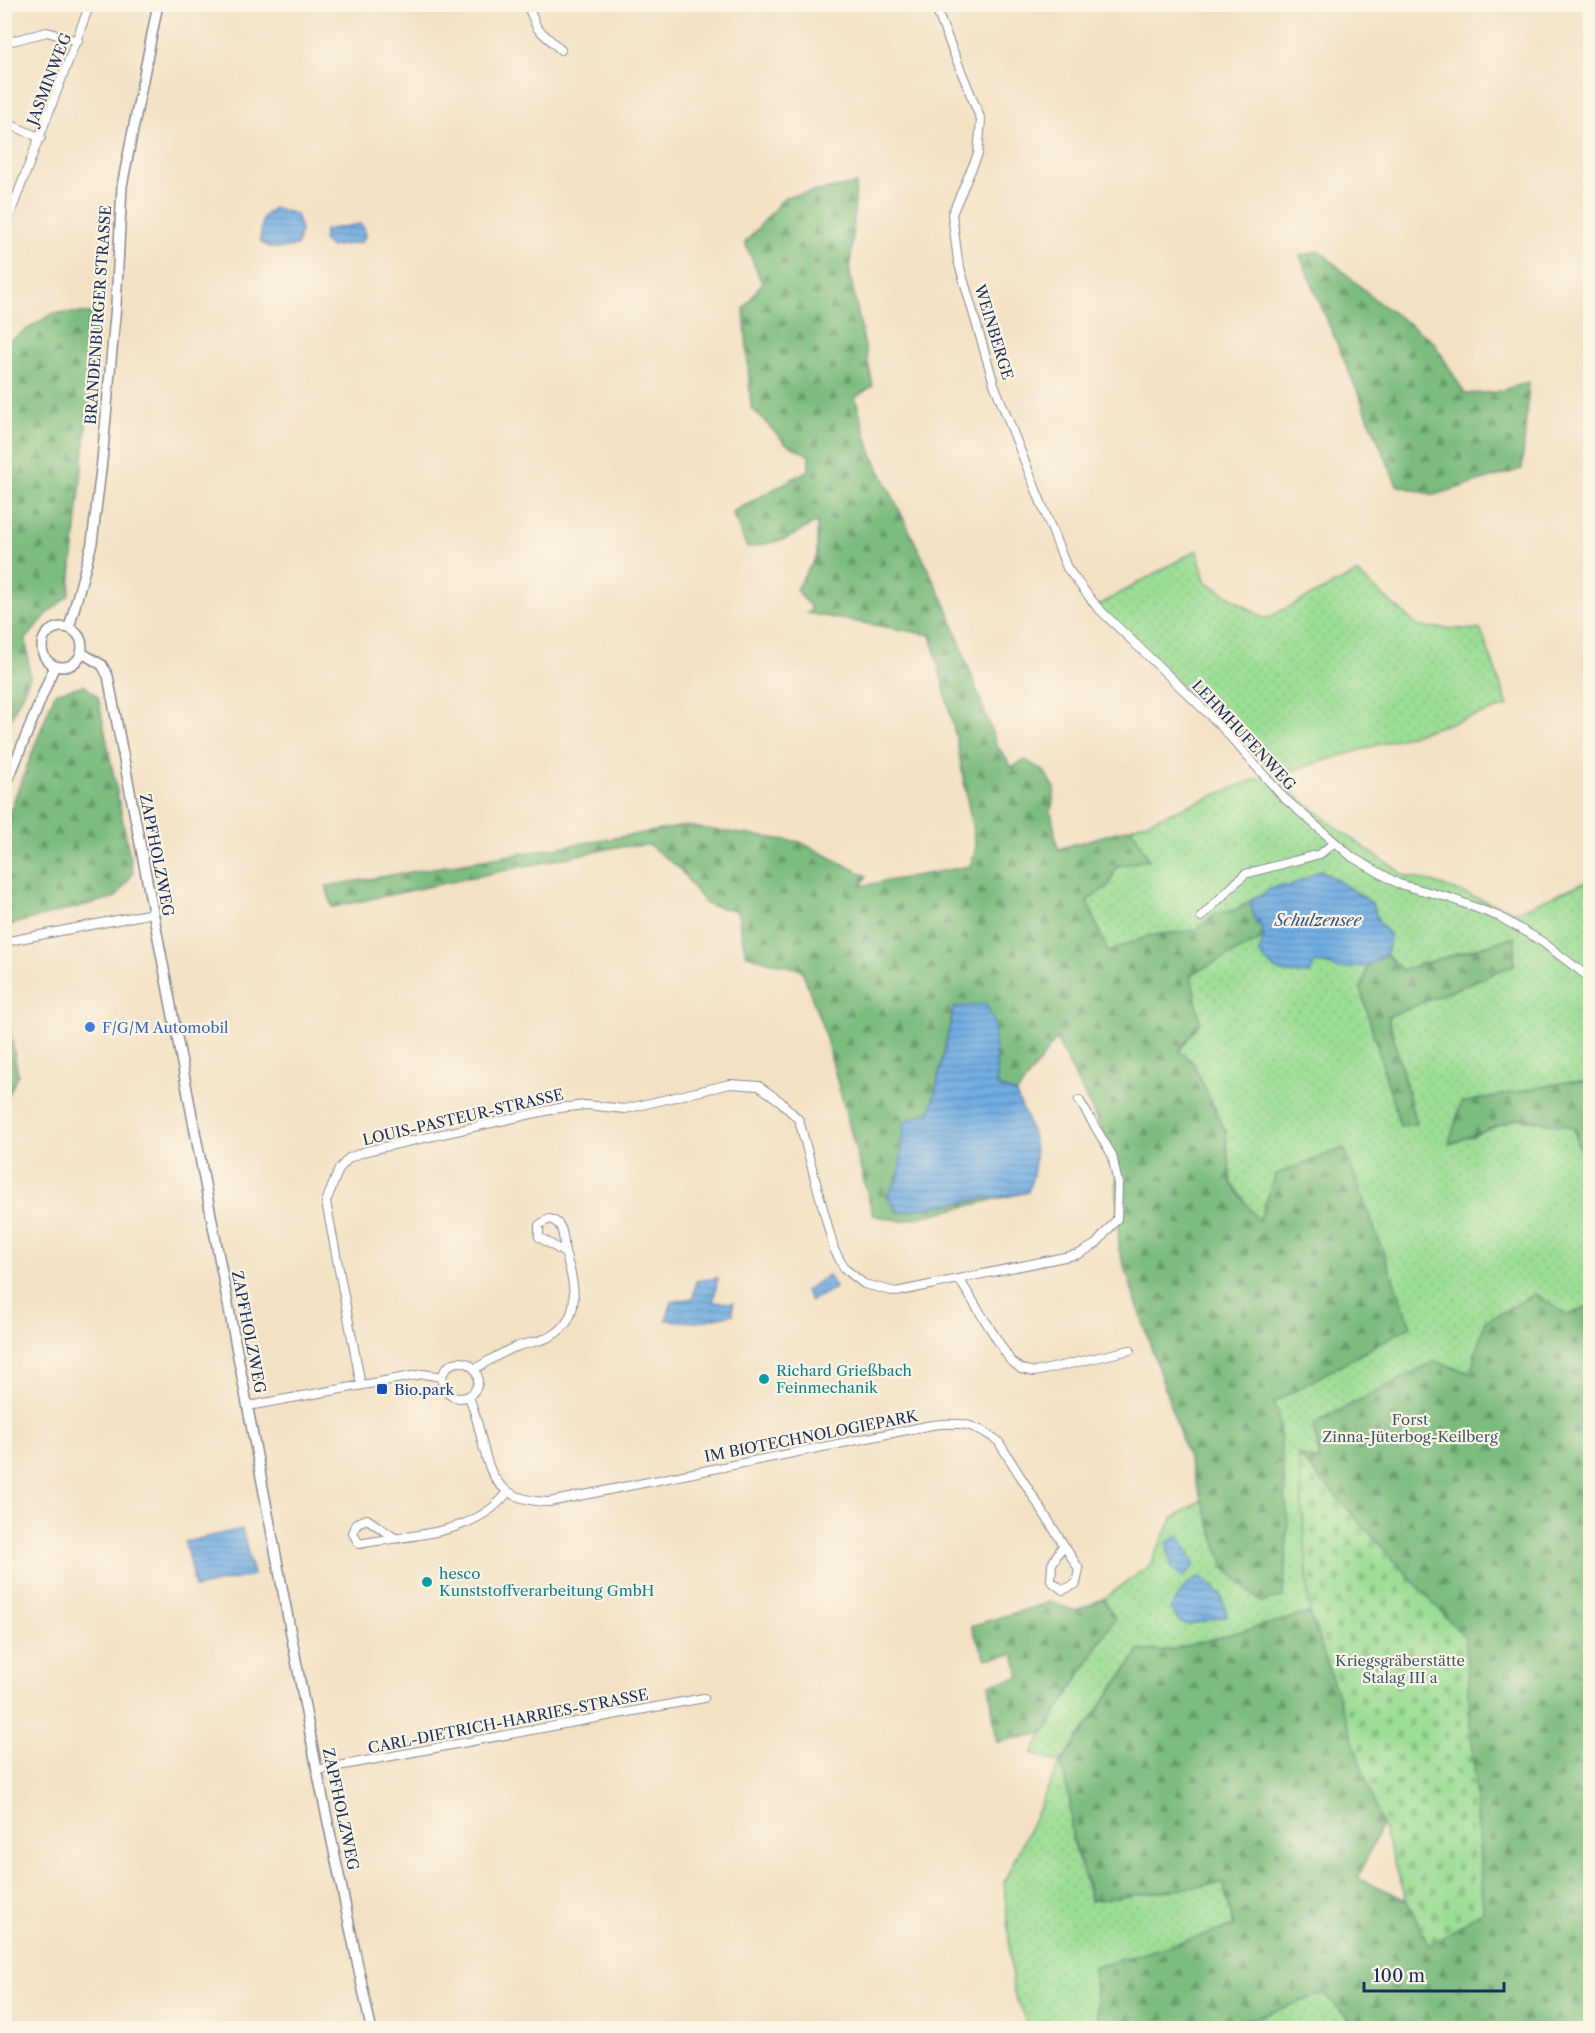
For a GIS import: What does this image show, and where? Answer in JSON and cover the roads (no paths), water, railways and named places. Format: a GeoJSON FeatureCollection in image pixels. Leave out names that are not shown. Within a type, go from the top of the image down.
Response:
{"type":"FeatureCollection","features":[{"type":"Feature","properties":{"kind":"street","name":"JASMINWEG"},"geometry":{"type":"LineString","coordinates":[[6,224],[90,4]]}},
{"type":"Feature","properties":{"kind":"street","name":"BRANDENBURGER STRASSE"},"geometry":{"type":"LineString","coordinates":[[69,628],[92,543],[102,461],[125,161],[158,4]]}},
{"type":"Feature","properties":{"kind":"street"},"geometry":{"type":"LineString","coordinates":[[527,4],[537,28],[561,50]]}},
{"type":"Feature","properties":{"kind":"street","name":"WEINBERGE"},"geometry":{"type":"LineString","coordinates":[[934,4],[981,120],[978,154],[952,214],[958,261],[994,384],[1067,568],[1097,607],[1136,644]]}},
{"type":"Feature","properties":{"kind":"street"},"geometry":{"type":"LineString","coordinates":[[4,43],[47,32],[78,40]]}},
{"type":"Feature","properties":{"kind":"street"},"geometry":{"type":"LineString","coordinates":[[4,122],[40,138]]}},
{"type":"Feature","properties":{"kind":"street"},"geometry":{"type":"LineString","coordinates":[[55,628],[69,628],[81,640],[82,652],[74,664],[61,668],[54,667],[44,657],[41,643],[49,631],[55,628]]}},
{"type":"Feature","properties":{"kind":"street","name":"LEHMHUFENWEG"},"geometry":{"type":"LineString","coordinates":[[1136,644],[1220,725],[1283,797],[1353,857],[1399,884],[1450,898],[1500,917],[1541,941],[1590,978]]}},
{"type":"Feature","properties":{"kind":"street","name":"ZAPFHOLZWEG"},"geometry":{"type":"LineString","coordinates":[[82,652],[102,665],[108,676],[317,1770],[371,2028]]}},
{"type":"Feature","properties":{"kind":"street"},"geometry":{"type":"LineString","coordinates":[[4,790],[54,667]]}},
{"type":"Feature","properties":{"kind":"street"},"geometry":{"type":"LineString","coordinates":[[1201,917],[1245,874],[1320,854],[1335,842]]}},
{"type":"Feature","properties":{"kind":"street"},"geometry":{"type":"LineString","coordinates":[[4,942],[153,913]]}},
{"type":"Feature","properties":{"kind":"street","name":"LOUIS-PASTEUR-STRASSE"},"geometry":{"type":"LineString","coordinates":[[361,1385],[327,1212],[328,1192],[339,1169],[349,1158],[366,1151],[559,1108],[586,1105],[625,1109],[730,1084],[759,1086],[780,1101],[799,1120],[834,1249],[844,1268],[864,1284],[896,1292],[1079,1254],[1096,1244],[1116,1219],[1118,1184],[1112,1155],[1079,1100]]}},
{"type":"Feature","properties":{"kind":"street"},"geometry":{"type":"LineString","coordinates":[[474,1369],[513,1348],[548,1338],[562,1328],[572,1313],[575,1298],[573,1276],[565,1253],[560,1224],[553,1219],[541,1222],[538,1229],[539,1237],[565,1253]]}},
{"type":"Feature","properties":{"kind":"street"},"geometry":{"type":"LineString","coordinates":[[959,1279],[1010,1360],[1021,1370],[1035,1372],[1130,1350]]}},
{"type":"Feature","properties":{"kind":"street"},"geometry":{"type":"LineString","coordinates":[[458,1362],[474,1369],[478,1384],[469,1397],[457,1399],[447,1394],[442,1377],[447,1367],[458,1362]]}},
{"type":"Feature","properties":{"kind":"street"},"geometry":{"type":"LineString","coordinates":[[248,1406],[423,1374],[442,1377]]}},
{"type":"Feature","properties":{"kind":"street"},"geometry":{"type":"LineString","coordinates":[[395,1538],[381,1526],[366,1519],[357,1523],[352,1533],[359,1544],[395,1538],[459,1526],[487,1513],[507,1493],[495,1480],[469,1397]]}},
{"type":"Feature","properties":{"kind":"street","name":"IM BIOTECHNOLOGIEPARK"},"geometry":{"type":"LineString","coordinates":[[507,1493],[532,1501],[549,1502],[932,1425],[968,1424],[979,1428],[998,1441],[1079,1569],[1077,1584],[1063,1590],[1051,1581],[1052,1564],[1063,1545]]}},
{"type":"Feature","properties":{"kind":"street","name":"CARL-DIETRICH-HARRIES-STRASSE"},"geometry":{"type":"LineString","coordinates":[[317,1770],[704,1698]]}},
{"type":"Feature","properties":{"kind":"water"},"geometry":{"type":"Polygon","coordinates":[[[274,208],[296,214],[301,230],[297,246],[272,248],[260,240],[263,217],[274,208]]]}},
{"type":"Feature","properties":{"kind":"water"},"geometry":{"type":"Polygon","coordinates":[[[360,224],[364,228],[365,236],[361,242],[330,247],[323,241],[325,230],[360,224]]]}},
{"type":"Feature","properties":{"kind":"water","name":"Schulzensee"},"geometry":{"type":"Polygon","coordinates":[[[1321,870],[1372,903],[1378,920],[1390,937],[1386,954],[1368,966],[1336,969],[1331,965],[1315,963],[1310,974],[1280,972],[1270,965],[1259,952],[1264,938],[1259,919],[1257,926],[1250,903],[1255,897],[1263,896],[1267,890],[1283,885],[1289,887],[1321,870]]]}},
{"type":"Feature","properties":{"kind":"water"},"geometry":{"type":"Polygon","coordinates":[[[986,1004],[994,1022],[997,1086],[1016,1094],[1034,1142],[1035,1165],[1028,1192],[898,1212],[887,1196],[899,1177],[904,1122],[931,1111],[954,1007],[986,1004]]]}},
{"type":"Feature","properties":{"kind":"water"},"geometry":{"type":"Polygon","coordinates":[[[828,1275],[835,1288],[811,1301],[805,1291],[828,1275]]]}},
{"type":"Feature","properties":{"kind":"water"},"geometry":{"type":"Polygon","coordinates":[[[718,1278],[713,1302],[733,1303],[733,1314],[698,1322],[666,1320],[672,1302],[693,1298],[696,1281],[718,1278]]]}},
{"type":"Feature","properties":{"kind":"water"},"geometry":{"type":"Polygon","coordinates":[[[242,1529],[253,1575],[195,1588],[185,1542],[242,1529]]]}},
{"type":"Feature","properties":{"kind":"water"},"geometry":{"type":"Polygon","coordinates":[[[1179,1535],[1195,1565],[1182,1578],[1171,1567],[1167,1543],[1179,1535]]]}},
{"type":"Feature","properties":{"kind":"water"},"geometry":{"type":"Polygon","coordinates":[[[1198,1578],[1214,1587],[1221,1597],[1227,1616],[1187,1625],[1178,1620],[1170,1609],[1187,1584],[1198,1578]]]}},
{"type":"Feature","properties":{"kind":"place","name":"F/G/M Automobil"},"geometry":{"type":"Point","coordinates":[90,1027]}},
{"type":"Feature","properties":{"kind":"place","name":"Richard Grießbach Feinmechanik"},"geometry":{"type":"Point","coordinates":[764,1379]}},
{"type":"Feature","properties":{"kind":"place","name":"Bio.park"},"geometry":{"type":"Point","coordinates":[382,1389]}},
{"type":"Feature","properties":{"kind":"place","name":"hesco Kunststoffverarbeitung GmbH"},"geometry":{"type":"Point","coordinates":[427,1582]}},
{"type":"Feature","properties":{"kind":"park label","name":"Forst Zinna-Jüterbog-Keilberg"},"geometry":{"type":"Point","coordinates":[1410,1428]}},
{"type":"Feature","properties":{"kind":"park label","name":"Kriegsgräberstätte Stalag III a"},"geometry":{"type":"Point","coordinates":[1400,1668]}}]}
